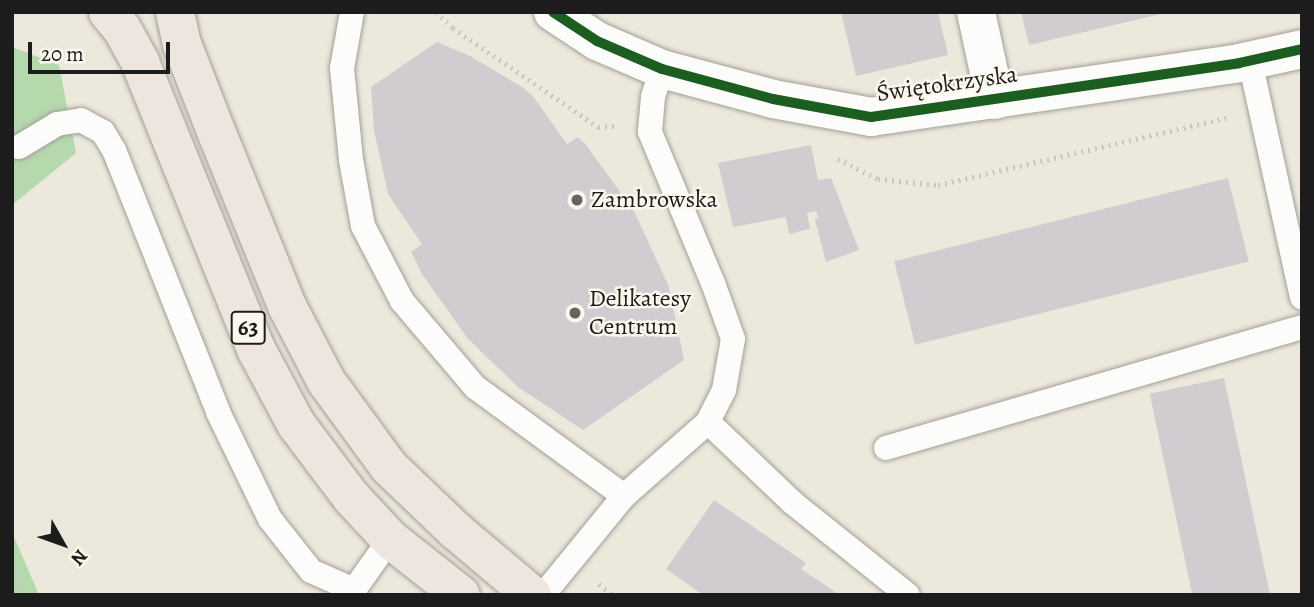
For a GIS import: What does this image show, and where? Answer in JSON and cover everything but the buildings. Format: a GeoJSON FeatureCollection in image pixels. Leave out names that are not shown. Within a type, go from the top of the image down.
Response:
{"type":"FeatureCollection","features":[{"type":"Feature","properties":{"kind":"main road","name":"63"},"geometry":{"type":"LineString","coordinates":[[108,12],[122,29],[140,62],[257,349],[291,413],[351,497],[390,540],[461,595]]}},
{"type":"Feature","properties":{"kind":"main road","name":"63"},"geometry":{"type":"LineString","coordinates":[[175,12],[182,44],[231,168],[288,306],[326,381],[390,467],[456,531],[532,595]]}},
{"type":"Feature","properties":{"kind":"street","name":"Świętokrzyska"},"geometry":{"type":"LineString","coordinates":[[553,12],[597,40],[662,69],[774,99],[871,117],[1245,62],[1302,49]]}},
{"type":"Feature","properties":{"kind":"street"},"geometry":{"type":"LineString","coordinates":[[976,12],[995,100]]}},
{"type":"Feature","properties":{"kind":"lane"},"geometry":{"type":"LineString","coordinates":[[352,12],[342,68],[351,160],[363,226],[402,301],[475,387],[624,496]]}},
{"type":"Feature","properties":{"kind":"lane"},"geometry":{"type":"LineString","coordinates":[[1245,62],[1302,297]]}},
{"type":"Feature","properties":{"kind":"lane"},"geometry":{"type":"LineString","coordinates":[[543,595],[624,496],[708,422],[724,390],[733,339],[713,283],[650,132],[653,97],[662,69]]}},
{"type":"Feature","properties":{"kind":"lane"},"geometry":{"type":"LineString","coordinates":[[19,147],[57,124],[81,120],[103,132],[114,150],[218,412],[270,519],[311,571],[354,592],[390,540]]}},
{"type":"Feature","properties":{"kind":"lane"},"geometry":{"type":"LineString","coordinates":[[886,448],[1302,327]]}},
{"type":"Feature","properties":{"kind":"lane"},"geometry":{"type":"LineString","coordinates":[[708,422],[793,503],[908,595]]}},
{"type":"Feature","properties":{"kind":"path"},"geometry":{"type":"LineString","coordinates":[[571,562],[612,595]]}},
{"type":"Feature","properties":{"kind":"path"},"geometry":{"type":"LineString","coordinates":[[12,564],[26,595]]}},
{"type":"Feature","properties":{"kind":"green space"},"geometry":{"type":"Polygon","coordinates":[[[12,47],[59,65],[76,153],[12,205],[12,47]]]}},
{"type":"Feature","properties":{"kind":"green space"},"geometry":{"type":"Polygon","coordinates":[[[12,532],[39,595],[12,595],[12,532]]]}},
{"type":"Feature","properties":{"kind":"cycle path"},"geometry":{"type":"LineString","coordinates":[[553,12],[597,41],[662,69],[773,99],[871,117],[1239,63],[1302,49]]}},
{"type":"Feature","properties":{"kind":"place","name":"Zambrowska"},"geometry":{"type":"Point","coordinates":[577,200]}},
{"type":"Feature","properties":{"kind":"place","name":"Delikatesy Centrum"},"geometry":{"type":"Point","coordinates":[575,313]}}]}
